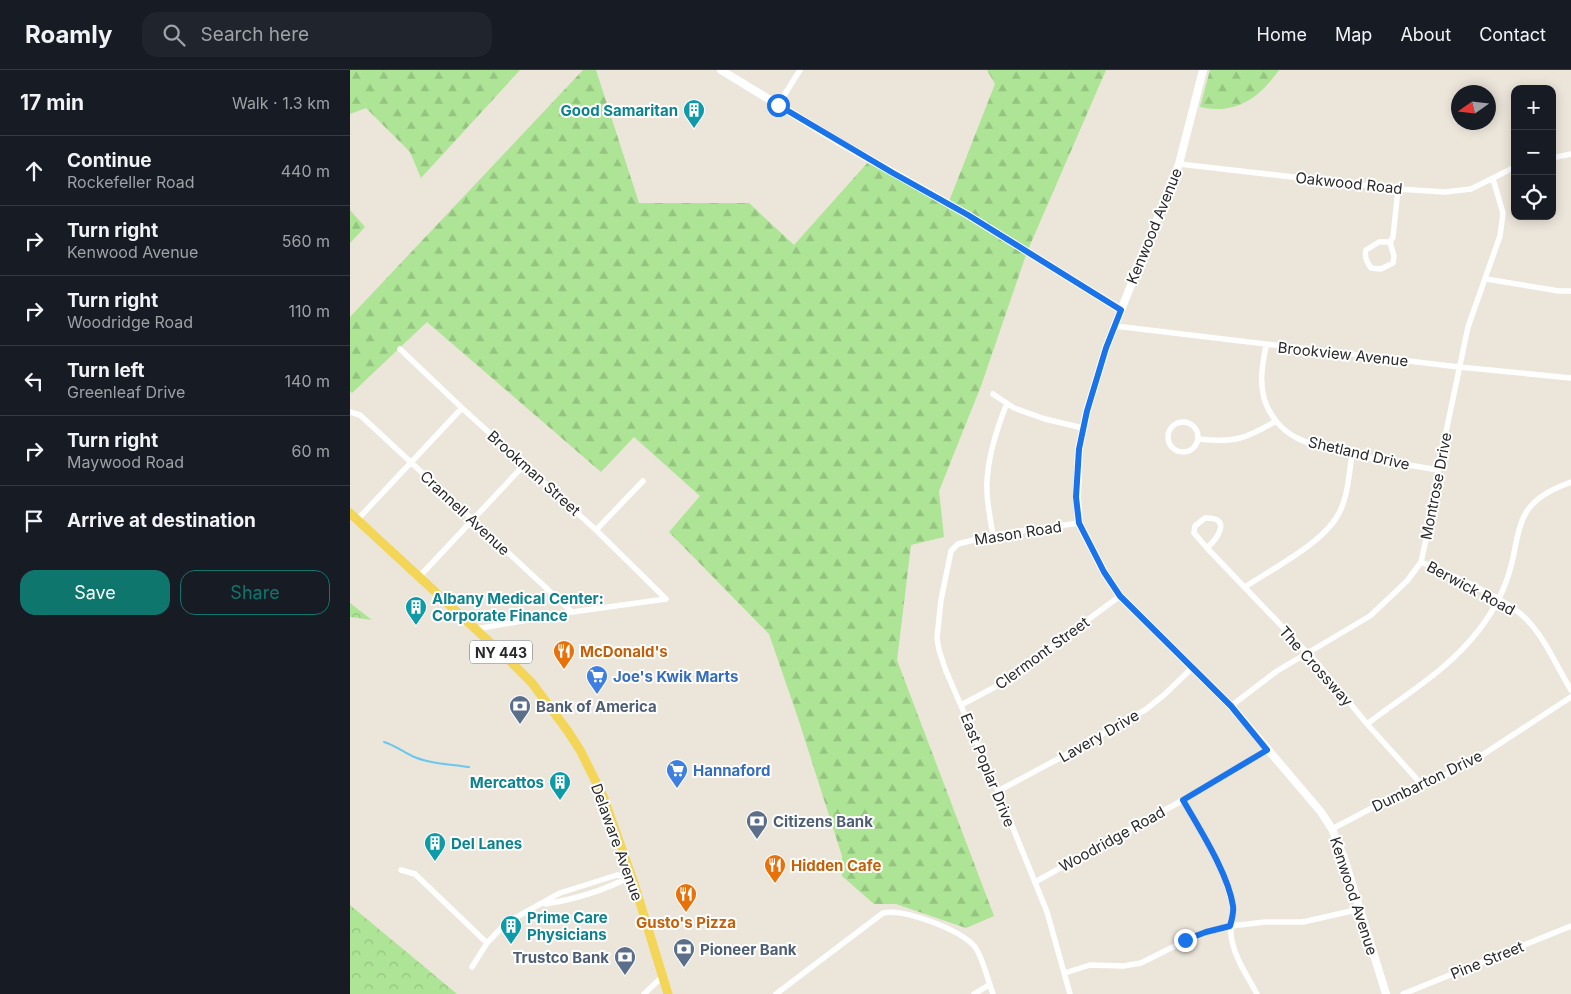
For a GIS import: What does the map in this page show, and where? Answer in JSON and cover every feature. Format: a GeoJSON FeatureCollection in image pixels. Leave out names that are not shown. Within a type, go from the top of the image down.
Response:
{"type":"FeatureCollection","features":[{"type":"Feature","properties":{"kind":"main road","name":"Delaware Avenue"},"geometry":{"type":"LineString","coordinates":[[350,513],[509,660],[531,683],[580,750],[603,796],[631,876],[668,994]]}},
{"type":"Feature","properties":{"kind":"street"},"geometry":{"type":"LineString","coordinates":[[721,70],[885,169],[968,215],[1121,310]]}},
{"type":"Feature","properties":{"kind":"street"},"geometry":{"type":"LineString","coordinates":[[778,105],[800,70]]}},
{"type":"Feature","properties":{"kind":"street","name":"Kenwood Avenue"},"geometry":{"type":"LineString","coordinates":[[1203,70],[1179,164],[1106,348],[1083,428],[1079,449],[1076,497],[1079,523],[1104,572],[1120,596],[1231,706],[1308,796],[1332,829],[1344,858],[1386,994]]}},
{"type":"Feature","properties":{"kind":"street"},"geometry":{"type":"LineString","coordinates":[[1556,157],[1571,154]]}},
{"type":"Feature","properties":{"kind":"street","name":"Oakwood Road"},"geometry":{"type":"LineString","coordinates":[[1179,164],[1398,189],[1445,192],[1471,189],[1511,170]]}},
{"type":"Feature","properties":{"kind":"street","name":"Montrose Drive"},"geometry":{"type":"LineString","coordinates":[[1231,706],[1277,671],[1376,612],[1408,581],[1421,562],[1468,327],[1486,279],[1502,226],[1503,213],[1493,179]]}},
{"type":"Feature","properties":{"kind":"street"},"geometry":{"type":"LineString","coordinates":[[1390,242],[1379,242],[1366,250],[1366,259],[1371,268],[1381,269],[1393,263],[1394,256],[1390,242],[1393,237],[1398,189]]}},
{"type":"Feature","properties":{"kind":"street"},"geometry":{"type":"LineString","coordinates":[[1486,279],[1559,291],[1571,291]]}},
{"type":"Feature","properties":{"kind":"street","name":"Brookview Avenue"},"geometry":{"type":"LineString","coordinates":[[1115,326],[1266,345],[1571,378]]}},
{"type":"Feature","properties":{"kind":"street","name":"Shetland Drive"},"geometry":{"type":"LineString","coordinates":[[1266,345],[1261,380],[1264,398],[1276,422],[1284,430],[1316,446],[1352,455],[1438,470]]}},
{"type":"Feature","properties":{"kind":"street","name":"Brookman Street"},"geometry":{"type":"LineString","coordinates":[[400,349],[596,530],[666,599],[572,612]]}},
{"type":"Feature","properties":{"kind":"street"},"geometry":{"type":"LineString","coordinates":[[993,394],[1014,408],[1045,419],[1083,428]]}},
{"type":"Feature","properties":{"kind":"street"},"geometry":{"type":"LineString","coordinates":[[993,536],[987,481],[992,449],[1007,404]]}},
{"type":"Feature","properties":{"kind":"street"},"geometry":{"type":"LineString","coordinates":[[357,520],[462,408]]}},
{"type":"Feature","properties":{"kind":"street","name":"Crannell Avenue"},"geometry":{"type":"LineString","coordinates":[[350,412],[357,414],[572,612]]}},
{"type":"Feature","properties":{"kind":"street"},"geometry":{"type":"LineString","coordinates":[[1184,422],[1196,427],[1199,439],[1190,450],[1180,452],[1176,451],[1169,444],[1168,434],[1175,426],[1184,422]]}},
{"type":"Feature","properties":{"kind":"street"},"geometry":{"type":"LineString","coordinates":[[1199,439],[1235,440],[1252,435],[1276,422]]}},
{"type":"Feature","properties":{"kind":"street"},"geometry":{"type":"LineString","coordinates":[[1244,587],[1310,545],[1335,522],[1343,506],[1352,455]]}},
{"type":"Feature","properties":{"kind":"street"},"geometry":{"type":"LineString","coordinates":[[419,577],[524,465]]}},
{"type":"Feature","properties":{"kind":"street"},"geometry":{"type":"LineString","coordinates":[[596,530],[643,481]]}},
{"type":"Feature","properties":{"kind":"street"},"geometry":{"type":"LineString","coordinates":[[1367,724],[1428,680],[1464,649],[1498,600],[1510,569],[1521,524],[1527,512],[1548,492],[1571,482]]}},
{"type":"Feature","properties":{"kind":"street","name":"The Crossway"},"geometry":{"type":"LineString","coordinates":[[1207,548],[1218,537],[1221,527],[1219,522],[1211,518],[1201,520],[1194,530],[1196,538],[1306,654],[1318,664],[1367,724],[1422,786]]}},
{"type":"Feature","properties":{"kind":"street","name":"Mason Road"},"geometry":{"type":"LineString","coordinates":[[958,544],[993,536],[1079,523]]}},
{"type":"Feature","properties":{"kind":"street","name":"East Poplar Drive"},"geometry":{"type":"LineString","coordinates":[[958,544],[951,551],[941,600],[937,638],[939,650],[946,671],[1035,882],[1051,925],[1070,994]]}},
{"type":"Feature","properties":{"kind":"street","name":"Berwick Road"},"geometry":{"type":"LineString","coordinates":[[1421,562],[1498,600],[1527,620],[1540,635],[1571,690]]}},
{"type":"Feature","properties":{"kind":"street","name":"Clermont Street"},"geometry":{"type":"LineString","coordinates":[[961,705],[995,688],[1014,675],[1120,596]]}},
{"type":"Feature","properties":{"kind":"street"},"geometry":{"type":"LineString","coordinates":[[476,629],[572,612]]}},
{"type":"Feature","properties":{"kind":"street","name":"Lavery Drive"},"geometry":{"type":"LineString","coordinates":[[998,791],[1145,710],[1192,668]]}},
{"type":"Feature","properties":{"kind":"street","name":"Dumbarton Drive"},"geometry":{"type":"LineString","coordinates":[[1332,829],[1389,799],[1422,786],[1470,763],[1571,697]]}},
{"type":"Feature","properties":{"kind":"street","name":"Woodridge Road"},"geometry":{"type":"LineString","coordinates":[[1035,882],[1183,800],[1267,750]]}},
{"type":"Feature","properties":{"kind":"street"},"geometry":{"type":"LineString","coordinates":[[1183,800],[1208,845],[1227,887],[1233,906],[1230,926],[1232,943],[1257,994]]}},
{"type":"Feature","properties":{"kind":"street"},"geometry":{"type":"LineString","coordinates":[[401,870],[415,874],[487,942]]}},
{"type":"Feature","properties":{"kind":"street"},"geometry":{"type":"LineString","coordinates":[[472,967],[487,942],[506,923],[560,894],[617,875],[631,876]]}},
{"type":"Feature","properties":{"kind":"street"},"geometry":{"type":"LineString","coordinates":[[1065,973],[1090,965],[1124,966],[1142,963],[1185,940],[1230,926],[1265,922],[1303,922],[1360,910]]}},
{"type":"Feature","properties":{"kind":"street"},"geometry":{"type":"LineString","coordinates":[[776,994],[883,913],[900,912],[947,928],[962,936],[975,947],[993,994]]}},
{"type":"Feature","properties":{"kind":"street","name":"Pine Street"},"geometry":{"type":"LineString","coordinates":[[1403,994],[1571,926]]}},
{"type":"Feature","properties":{"kind":"street"},"geometry":{"type":"LineString","coordinates":[[644,994],[663,976]]}},
{"type":"Feature","properties":{"kind":"street"},"geometry":{"type":"LineString","coordinates":[[974,994],[989,985]]}},
{"type":"Feature","properties":{"kind":"green space"},"geometry":{"type":"Polygon","coordinates":[[[350,70],[520,70],[421,178],[410,152],[366,108],[350,114],[350,70]]]}},
{"type":"Feature","properties":{"kind":"green space"},"geometry":{"type":"Polygon","coordinates":[[[583,70],[596,70],[639,203],[749,203],[794,245],[870,160],[948,204],[995,84],[987,70],[1106,70],[1027,252],[981,386],[939,491],[944,537],[911,545],[897,660],[994,916],[966,928],[896,904],[874,904],[842,876],[842,856],[769,634],[669,532],[700,496],[634,437],[601,472],[427,322],[352,393],[350,391],[350,317],[583,70]]]}},
{"type":"Feature","properties":{"kind":"green space"},"geometry":{"type":"Polygon","coordinates":[[[1210,70],[1279,70],[1263,89],[1246,102],[1225,109],[1213,109],[1200,107],[1210,70]]]}},
{"type":"Feature","properties":{"kind":"green space"},"geometry":{"type":"Polygon","coordinates":[[[350,210],[365,227],[350,243],[350,210]]]}},
{"type":"Feature","properties":{"kind":"green space"},"geometry":{"type":"Polygon","coordinates":[[[350,603],[372,620],[350,617],[350,603]]]}},
{"type":"Feature","properties":{"kind":"green space"},"geometry":{"type":"Polygon","coordinates":[[[350,905],[457,994],[350,994],[350,905]]]}},
{"type":"Feature","properties":{"kind":"waterway"},"geometry":{"type":"LineString","coordinates":[[384,742],[419,759],[469,767]]}},
{"type":"Feature","properties":{"kind":"place","name":"Good Samaritan"},"geometry":{"type":"Point","coordinates":[694,129]}},
{"type":"Feature","properties":{"kind":"place","name":"Albany Medical Center: Corporate Finance"},"geometry":{"type":"Point","coordinates":[416,626]}},
{"type":"Feature","properties":{"kind":"place","name":"McDonald's"},"geometry":{"type":"Point","coordinates":[564,670]}},
{"type":"Feature","properties":{"kind":"place","name":"Joe's Kwik Marts"},"geometry":{"type":"Point","coordinates":[597,695]}},
{"type":"Feature","properties":{"kind":"place","name":"Bank of America"},"geometry":{"type":"Point","coordinates":[520,725]}},
{"type":"Feature","properties":{"kind":"place","name":"Hannaford"},"geometry":{"type":"Point","coordinates":[677,789]}},
{"type":"Feature","properties":{"kind":"place","name":"Mercattos"},"geometry":{"type":"Point","coordinates":[560,801]}},
{"type":"Feature","properties":{"kind":"place","name":"Citizens Bank"},"geometry":{"type":"Point","coordinates":[757,840]}},
{"type":"Feature","properties":{"kind":"place","name":"Del Lanes"},"geometry":{"type":"Point","coordinates":[435,862]}},
{"type":"Feature","properties":{"kind":"place","name":"Hidden Cafe"},"geometry":{"type":"Point","coordinates":[775,884]}},
{"type":"Feature","properties":{"kind":"place","name":"Gusto's Pizza"},"geometry":{"type":"Point","coordinates":[686,913]}},
{"type":"Feature","properties":{"kind":"place","name":"Prime Care Physicians"},"geometry":{"type":"Point","coordinates":[511,945]}},
{"type":"Feature","properties":{"kind":"place","name":"Pioneer Bank"},"geometry":{"type":"Point","coordinates":[684,968]}},
{"type":"Feature","properties":{"kind":"place","name":"Trustco Bank"},"geometry":{"type":"Point","coordinates":[625,976]}},
{"type":"Feature","properties":{"kind":"route"},"geometry":{"type":"LineString","coordinates":[[778,105],[968,215],[1121,310],[1106,348],[1087,411],[1079,449],[1076,497],[1079,523],[1104,572],[1120,596],[1231,706],[1267,750],[1183,800],[1219,867],[1233,906],[1230,926],[1185,940]]}}]}
